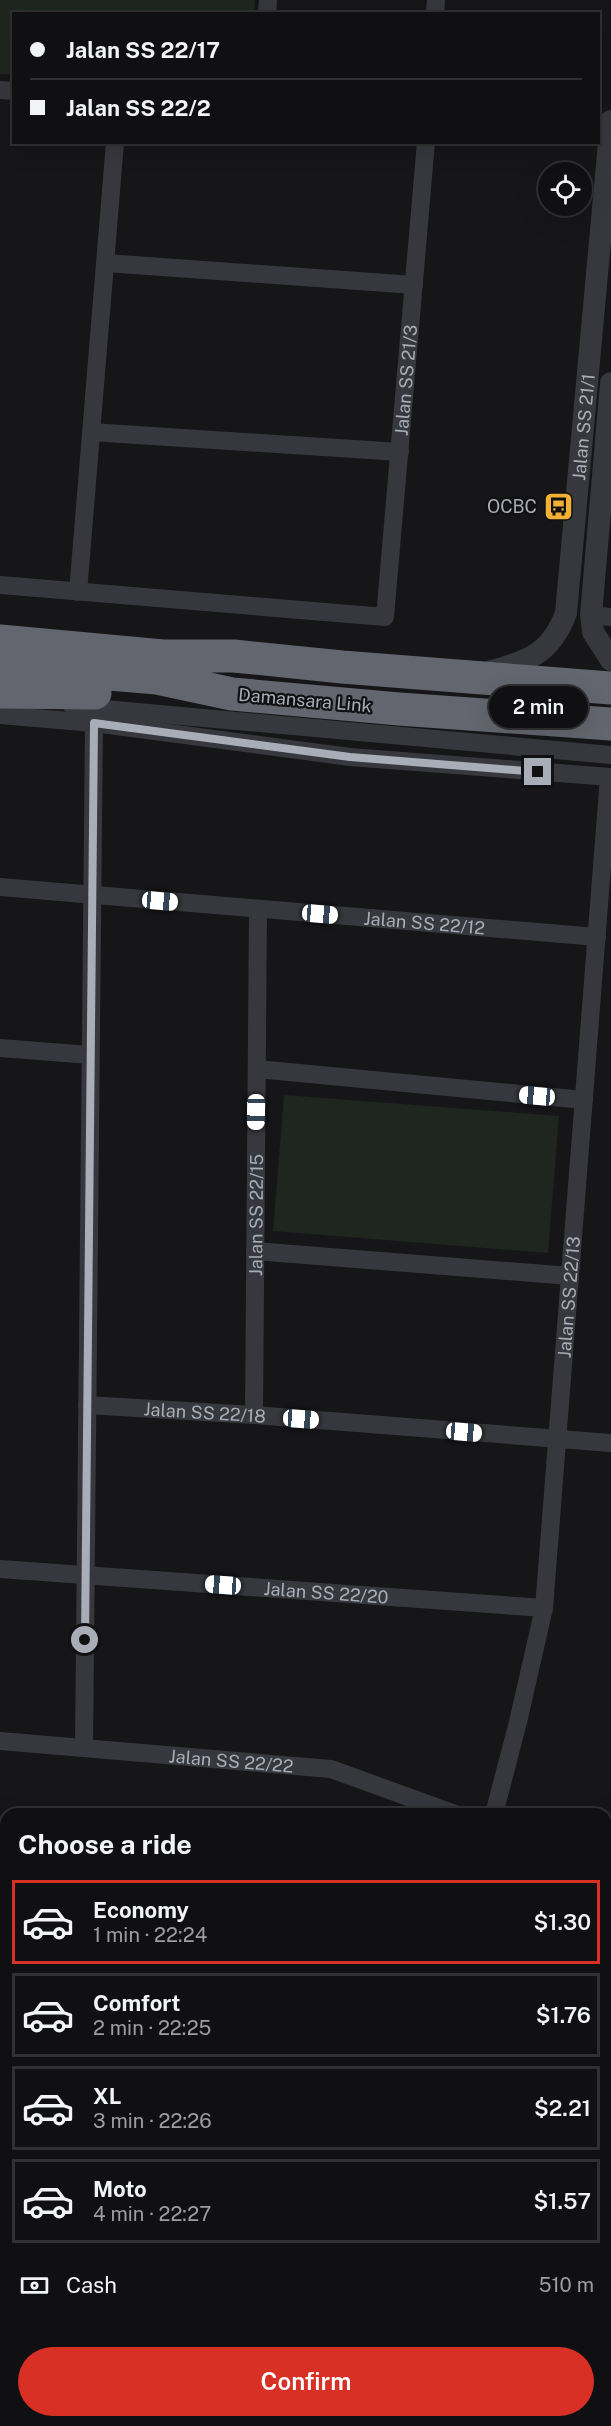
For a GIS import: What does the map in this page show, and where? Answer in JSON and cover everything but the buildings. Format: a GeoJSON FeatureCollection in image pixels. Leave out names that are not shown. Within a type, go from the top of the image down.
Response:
{"type":"FeatureCollection","features":[{"type":"Feature","properties":{"kind":"highway"},"geometry":{"type":"LineString","coordinates":[[0,621],[162,637],[234,656]]}},
{"type":"Feature","properties":{"kind":"highway","name":"Damansara Link"},"geometry":{"type":"LineString","coordinates":[[0,641],[160,667],[232,694],[611,724]]}},
{"type":"Feature","properties":{"kind":"highway","name":"Damansara Link"},"geometry":{"type":"LineString","coordinates":[[0,665],[160,667],[234,656],[342,667],[611,688]]}},
{"type":"Feature","properties":{"kind":"highway"},"geometry":{"type":"LineString","coordinates":[[0,692],[88,693],[156,698],[232,694]]}},
{"type":"Feature","properties":{"kind":"street","name":"Jalan SS 21/1"},"geometry":{"type":"LineString","coordinates":[[472,676],[521,663],[538,654],[560,632],[566,614],[611,121]]}},
{"type":"Feature","properties":{"kind":"street"},"geometry":{"type":"LineString","coordinates":[[0,585],[78,592],[115,144]]}},
{"type":"Feature","properties":{"kind":"street","name":"Jalan SS 21/3"},"geometry":{"type":"LineString","coordinates":[[78,592],[385,617],[426,144]]}},
{"type":"Feature","properties":{"kind":"street"},"geometry":{"type":"LineString","coordinates":[[106,263],[414,285]]}},
{"type":"Feature","properties":{"kind":"street","name":"Jalan SS 21/1"},"geometry":{"type":"LineString","coordinates":[[611,383],[601,616],[593,632],[611,660]]}},
{"type":"Feature","properties":{"kind":"street"},"geometry":{"type":"LineString","coordinates":[[91,432],[400,452]]}},
{"type":"Feature","properties":{"kind":"street"},"geometry":{"type":"LineString","coordinates":[[0,692],[85,708],[611,755]]}},
{"type":"Feature","properties":{"kind":"street"},"geometry":{"type":"LineString","coordinates":[[0,715],[94,723],[350,757],[610,777]]}},
{"type":"Feature","properties":{"kind":"street"},"geometry":{"type":"LineString","coordinates":[[84,1747],[94,723]]}},
{"type":"Feature","properties":{"kind":"street","name":"Jalan SS 22/13"},"geometry":{"type":"LineString","coordinates":[[496,1808],[544,1608],[610,777]]}},
{"type":"Feature","properties":{"kind":"street","name":"Jalan SS 22/12"},"geometry":{"type":"LineString","coordinates":[[0,887],[597,937]]}},
{"type":"Feature","properties":{"kind":"street","name":"Jalan SS 22/15"},"geometry":{"type":"LineString","coordinates":[[254,1415],[258,909]]}},
{"type":"Feature","properties":{"kind":"street"},"geometry":{"type":"LineString","coordinates":[[0,1048],[90,1055]]}},
{"type":"Feature","properties":{"kind":"street"},"geometry":{"type":"LineString","coordinates":[[257,1069],[584,1100]]}},
{"type":"Feature","properties":{"kind":"street"},"geometry":{"type":"LineString","coordinates":[[255,1251],[570,1276]]}},
{"type":"Feature","properties":{"kind":"street","name":"Jalan SS 22/18"},"geometry":{"type":"LineString","coordinates":[[87,1405],[254,1415],[611,1443]]}},
{"type":"Feature","properties":{"kind":"street","name":"Jalan SS 22/20"},"geometry":{"type":"LineString","coordinates":[[0,1569],[544,1608]]}},
{"type":"Feature","properties":{"kind":"street","name":"Jalan SS 22/22"},"geometry":{"type":"LineString","coordinates":[[0,1741],[331,1769],[438,1808]]}},
{"type":"Feature","properties":{"kind":"shaded area"},"geometry":{"type":"Polygon","coordinates":[[[0,0],[255,0],[254,12],[12,12],[12,75],[0,74],[0,0]]]}},
{"type":"Feature","properties":{"kind":"shaded area"},"geometry":{"type":"Polygon","coordinates":[[[284,1095],[559,1116],[548,1253],[273,1231],[284,1095]]]}},
{"type":"Feature","properties":{"kind":"place","name":"OCBC"},"geometry":{"type":"Point","coordinates":[558,506]}},
{"type":"Feature","properties":{"kind":"route"},"geometry":{"type":"LineString","coordinates":[[85,1640],[94,723],[350,757],[538,772]]}}]}
